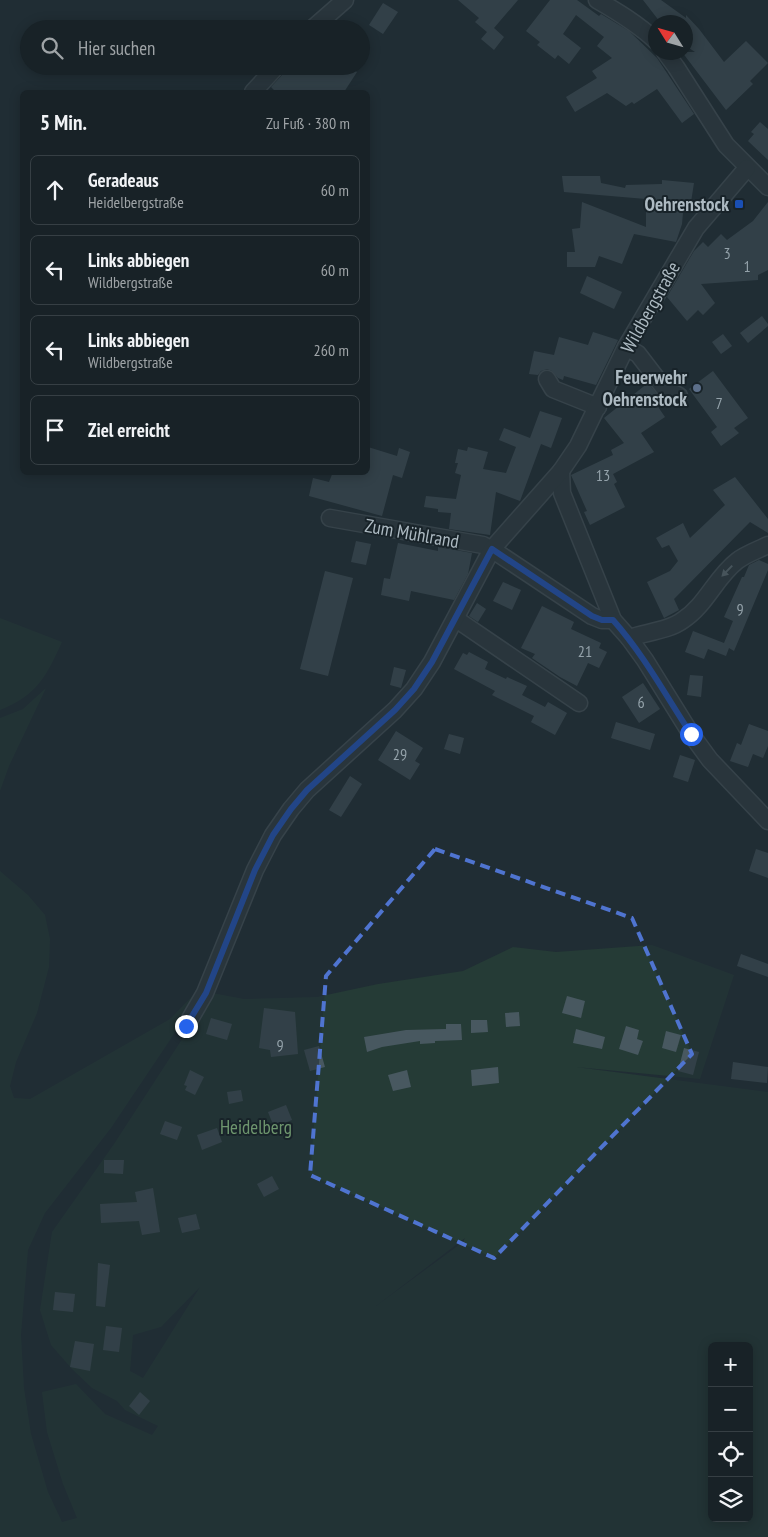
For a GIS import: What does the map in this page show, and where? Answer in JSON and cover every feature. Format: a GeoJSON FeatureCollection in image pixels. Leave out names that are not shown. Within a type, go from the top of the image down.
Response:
{"type":"FeatureCollection","features":[{"type":"Feature","properties":{"kind":"street"},"geometry":{"type":"LineString","coordinates":[[322,20],[345,0]]}},
{"type":"Feature","properties":{"kind":"street"},"geometry":{"type":"LineString","coordinates":[[598,0],[625,16],[648,34]]}},
{"type":"Feature","properties":{"kind":"street"},"geometry":{"type":"LineString","coordinates":[[671,60],[726,145],[768,187]]}},
{"type":"Feature","properties":{"kind":"street"},"geometry":{"type":"LineString","coordinates":[[254,90],[268,75]]}},
{"type":"Feature","properties":{"kind":"street","name":"Wildbergstraße"},"geometry":{"type":"LineString","coordinates":[[186,1026],[206,993],[255,870],[273,835],[307,790],[395,710],[414,689],[432,662],[456,619],[492,549],[561,471],[578,446],[626,347],[696,228],[747,168]]}},
{"type":"Feature","properties":{"kind":"street"},"geometry":{"type":"LineString","coordinates":[[626,347],[638,354],[664,388],[679,396]]}},
{"type":"Feature","properties":{"kind":"street"},"geometry":{"type":"LineString","coordinates":[[546,380],[553,389],[598,407]]}},
{"type":"Feature","properties":{"kind":"street"},"geometry":{"type":"LineString","coordinates":[[561,471],[562,494],[613,620],[629,638],[710,760],[768,821]]}},
{"type":"Feature","properties":{"kind":"street","name":"Zum Mühlrand"},"geometry":{"type":"LineString","coordinates":[[330,518],[484,545],[492,549]]}},
{"type":"Feature","properties":{"kind":"street"},"geometry":{"type":"LineString","coordinates":[[629,638],[660,630],[682,621],[695,610],[738,560],[768,546]]}},
{"type":"Feature","properties":{"kind":"street"},"geometry":{"type":"LineString","coordinates":[[492,549],[592,616],[602,620],[613,620]]}},
{"type":"Feature","properties":{"kind":"street"},"geometry":{"type":"LineString","coordinates":[[456,619],[579,703]]}},
{"type":"Feature","properties":{"kind":"highlighted area"},"geometry":{"type":"Polygon","coordinates":[[[435,849],[632,918],[692,1054],[494,1258],[310,1175],[326,976],[435,849]]]}},
{"type":"Feature","properties":{"kind":"green space"},"geometry":{"type":"Polygon","coordinates":[[[0,618],[62,642],[39,684],[23,698],[0,710],[0,618]]]}},
{"type":"Feature","properties":{"kind":"green space"},"geometry":{"type":"Polygon","coordinates":[[[46,688],[9,766],[0,791],[0,718],[23,709],[46,688]]]}},
{"type":"Feature","properties":{"kind":"green space","name":"Heidelberg"},"geometry":{"type":"Polygon","coordinates":[[[0,871],[28,895],[45,915],[50,939],[49,967],[37,1013],[16,1062],[10,1086],[14,1098],[30,1099],[170,1019],[206,982],[111,1128],[45,1213],[28,1250],[21,1335],[24,1388],[31,1434],[48,1492],[62,1522],[77,1518],[63,1484],[47,1432],[42,1392],[76,1384],[105,1414],[152,1435],[158,1426],[125,1410],[117,1401],[92,1388],[51,1345],[40,1310],[52,1232],[114,1144],[212,993],[244,999],[317,997],[378,984],[463,971],[513,947],[556,952],[652,945],[734,975],[700,1079],[576,1067],[768,1092],[768,1537],[0,1537],[0,871]],[[465,1238],[376,1306],[463,1242],[465,1238]],[[200,1287],[161,1327],[133,1335],[130,1371],[143,1378],[200,1287]]]}},
{"type":"Feature","properties":{"kind":"building"},"geometry":{"type":"Polygon","coordinates":[[[458,0],[518,0],[494,28],[504,37],[494,50],[481,39],[487,32],[475,22],[479,18],[458,0]]]}},
{"type":"Feature","properties":{"kind":"building"},"geometry":{"type":"Polygon","coordinates":[[[550,0],[577,0],[599,16],[601,14],[629,31],[648,49],[648,60],[658,60],[694,114],[682,123],[657,89],[634,104],[632,102],[626,106],[607,93],[575,112],[566,97],[597,78],[592,71],[612,58],[597,46],[604,37],[576,15],[563,34],[581,48],[569,64],[558,55],[555,59],[537,45],[540,42],[526,31],[550,0]]]}},
{"type":"Feature","properties":{"kind":"building"},"geometry":{"type":"Polygon","coordinates":[[[643,0],[661,0],[682,15],[655,15],[643,0]]]}},
{"type":"Feature","properties":{"kind":"building"},"geometry":{"type":"Polygon","coordinates":[[[383,3],[398,12],[383,34],[370,26],[383,3]]]}},
{"type":"Feature","properties":{"kind":"building"},"geometry":{"type":"Polygon","coordinates":[[[693,23],[724,62],[746,41],[768,63],[750,81],[753,84],[726,110],[688,60],[693,60],[693,52],[695,52],[693,51],[693,23]]]}},
{"type":"Feature","properties":{"kind":"building"},"geometry":{"type":"Polygon","coordinates":[[[282,75],[355,75],[345,90],[274,90],[271,87],[282,75]]]}},
{"type":"Feature","properties":{"kind":"building"},"geometry":{"type":"Polygon","coordinates":[[[760,122],[768,129],[768,160],[748,141],[754,134],[751,132],[760,122]]]}},
{"type":"Feature","properties":{"kind":"building"},"geometry":{"type":"Polygon","coordinates":[[[562,176],[600,176],[601,183],[625,188],[626,185],[662,184],[662,180],[694,183],[691,202],[684,201],[682,224],[676,242],[634,234],[622,264],[599,256],[595,267],[567,267],[567,252],[575,252],[572,229],[580,228],[582,202],[646,227],[646,199],[564,192],[562,176]]]}},
{"type":"Feature","properties":{"kind":"building"},"geometry":{"type":"Polygon","coordinates":[[[768,202],[768,270],[758,275],[758,280],[701,284],[715,303],[703,315],[698,310],[687,321],[667,297],[694,251],[703,242],[708,247],[721,234],[727,240],[753,221],[768,202]]]}},
{"type":"Feature","properties":{"kind":"building"},"geometry":{"type":"Polygon","coordinates":[[[587,276],[622,292],[614,309],[580,293],[587,276]]]}},
{"type":"Feature","properties":{"kind":"building"},"geometry":{"type":"Polygon","coordinates":[[[762,316],[768,326],[748,343],[740,333],[762,316]]]}},
{"type":"Feature","properties":{"kind":"building"},"geometry":{"type":"Polygon","coordinates":[[[593,332],[618,340],[596,385],[564,376],[563,380],[547,369],[541,371],[538,375],[529,374],[534,351],[554,355],[559,337],[588,345],[593,332]]]}},
{"type":"Feature","properties":{"kind":"building"},"geometry":{"type":"Polygon","coordinates":[[[723,334],[732,346],[721,354],[712,342],[723,334]]]}},
{"type":"Feature","properties":{"kind":"building"},"geometry":{"type":"Polygon","coordinates":[[[713,371],[748,418],[734,428],[739,433],[721,446],[711,432],[717,427],[689,389],[713,371]]]}},
{"type":"Feature","properties":{"kind":"building"},"geometry":{"type":"Polygon","coordinates":[[[648,383],[661,399],[656,404],[665,417],[641,433],[654,452],[613,474],[617,482],[614,484],[625,507],[590,525],[584,512],[587,511],[571,475],[613,455],[611,450],[624,443],[604,418],[648,383]]]}},
{"type":"Feature","properties":{"kind":"building"},"geometry":{"type":"Polygon","coordinates":[[[540,411],[562,418],[551,448],[541,444],[520,501],[496,492],[490,535],[449,529],[451,513],[438,512],[438,509],[424,507],[426,496],[456,499],[461,475],[455,473],[458,463],[455,463],[458,449],[467,451],[468,447],[488,452],[483,469],[506,473],[516,447],[499,440],[504,428],[530,438],[540,411]]]}},
{"type":"Feature","properties":{"kind":"building"},"geometry":{"type":"Polygon","coordinates":[[[370,448],[397,456],[399,448],[410,452],[402,478],[393,475],[382,516],[309,496],[313,478],[329,482],[332,475],[370,475],[370,448]]]}},
{"type":"Feature","properties":{"kind":"building"},"geometry":{"type":"Polygon","coordinates":[[[735,477],[768,519],[768,533],[750,522],[674,599],[679,610],[664,618],[647,582],[670,571],[678,561],[669,545],[662,548],[656,538],[683,523],[690,538],[725,505],[713,490],[735,477]]]}},
{"type":"Feature","properties":{"kind":"building"},"geometry":{"type":"Polygon","coordinates":[[[356,541],[371,544],[366,565],[351,562],[356,541]]]}},
{"type":"Feature","properties":{"kind":"building"},"geometry":{"type":"Polygon","coordinates":[[[398,543],[438,551],[438,547],[472,553],[468,574],[454,600],[411,591],[409,601],[381,595],[384,578],[390,579],[398,543]]]}},
{"type":"Feature","properties":{"kind":"building"},"geometry":{"type":"Polygon","coordinates":[[[759,560],[768,564],[768,570],[734,651],[729,648],[726,656],[708,649],[704,659],[685,652],[693,631],[724,643],[733,621],[724,617],[749,565],[759,560]]]}},
{"type":"Feature","properties":{"kind":"building"},"geometry":{"type":"Polygon","coordinates":[[[325,571],[353,578],[328,676],[300,669],[325,571]]]}},
{"type":"Feature","properties":{"kind":"building"},"geometry":{"type":"Polygon","coordinates":[[[503,582],[521,590],[512,610],[493,601],[503,582]]]}},
{"type":"Feature","properties":{"kind":"building"},"geometry":{"type":"Polygon","coordinates":[[[477,603],[486,609],[478,622],[469,616],[477,603]]]}},
{"type":"Feature","properties":{"kind":"building"},"geometry":{"type":"Polygon","coordinates":[[[542,606],[574,622],[571,629],[601,643],[599,648],[607,652],[599,668],[588,663],[577,686],[532,658],[535,654],[521,648],[542,606]]]}},
{"type":"Feature","properties":{"kind":"building"},"geometry":{"type":"Polygon","coordinates":[[[469,652],[488,662],[485,669],[527,686],[522,695],[545,707],[548,702],[567,713],[555,735],[531,722],[534,716],[492,695],[495,691],[454,669],[463,653],[467,655],[469,652]]]}},
{"type":"Feature","properties":{"kind":"building"},"geometry":{"type":"Polygon","coordinates":[[[394,667],[406,670],[401,688],[390,685],[394,667]]]}},
{"type":"Feature","properties":{"kind":"building"},"geometry":{"type":"Polygon","coordinates":[[[690,675],[703,676],[701,697],[687,695],[690,675]]]}},
{"type":"Feature","properties":{"kind":"building"},"geometry":{"type":"Polygon","coordinates":[[[643,683],[660,709],[639,723],[622,697],[643,683]]]}},
{"type":"Feature","properties":{"kind":"building"},"geometry":{"type":"Polygon","coordinates":[[[616,722],[655,734],[650,750],[611,738],[616,722]]]}},
{"type":"Feature","properties":{"kind":"building"},"geometry":{"type":"Polygon","coordinates":[[[749,724],[768,731],[768,746],[763,758],[753,754],[748,767],[730,761],[737,743],[741,745],[749,724]]]}},
{"type":"Feature","properties":{"kind":"building"},"geometry":{"type":"Polygon","coordinates":[[[396,731],[423,748],[415,761],[420,764],[410,780],[378,760],[396,731]]]}},
{"type":"Feature","properties":{"kind":"building"},"geometry":{"type":"Polygon","coordinates":[[[449,734],[464,738],[460,754],[444,749],[449,734]]]}},
{"type":"Feature","properties":{"kind":"building"},"geometry":{"type":"Polygon","coordinates":[[[680,755],[695,760],[688,782],[673,777],[680,755]]]}},
{"type":"Feature","properties":{"kind":"building"},"geometry":{"type":"Polygon","coordinates":[[[350,776],[362,784],[341,817],[329,810],[350,776]]]}},
{"type":"Feature","properties":{"kind":"building"},"geometry":{"type":"Polygon","coordinates":[[[756,849],[768,853],[768,878],[749,871],[756,849]]]}},
{"type":"Feature","properties":{"kind":"building"},"geometry":{"type":"Polygon","coordinates":[[[741,954],[768,964],[768,977],[737,966],[741,954]]]}},
{"type":"Feature","properties":{"kind":"building"},"geometry":{"type":"Polygon","coordinates":[[[567,996],[585,1001],[581,1018],[562,1013],[567,996]]]}},
{"type":"Feature","properties":{"kind":"building"},"geometry":{"type":"Polygon","coordinates":[[[264,1008],[295,1012],[298,1054],[271,1057],[270,1050],[259,1048],[264,1008]]]}},
{"type":"Feature","properties":{"kind":"building"},"geometry":{"type":"Polygon","coordinates":[[[519,1012],[520,1026],[506,1027],[505,1013],[519,1012]]]}},
{"type":"Feature","properties":{"kind":"building"},"geometry":{"type":"Polygon","coordinates":[[[211,1018],[232,1024],[227,1040],[206,1034],[211,1018]]]}},
{"type":"Feature","properties":{"kind":"building"},"geometry":{"type":"Polygon","coordinates":[[[471,1020],[487,1020],[488,1032],[471,1033],[471,1020]]]}},
{"type":"Feature","properties":{"kind":"building"},"geometry":{"type":"Polygon","coordinates":[[[446,1024],[461,1024],[462,1040],[435,1041],[435,1043],[420,1044],[420,1041],[382,1047],[367,1052],[364,1037],[406,1030],[446,1029],[446,1024]]]}},
{"type":"Feature","properties":{"kind":"building"},"geometry":{"type":"Polygon","coordinates":[[[626,1026],[639,1030],[637,1039],[643,1041],[638,1055],[619,1049],[626,1026]]]}},
{"type":"Feature","properties":{"kind":"building"},"geometry":{"type":"Polygon","coordinates":[[[576,1029],[605,1037],[602,1049],[573,1043],[576,1029]]]}},
{"type":"Feature","properties":{"kind":"building"},"geometry":{"type":"Polygon","coordinates":[[[666,1031],[681,1035],[676,1052],[662,1048],[666,1031]]]}},
{"type":"Feature","properties":{"kind":"building"},"geometry":{"type":"Polygon","coordinates":[[[319,1046],[325,1067],[310,1071],[304,1050],[319,1046]]]}},
{"type":"Feature","properties":{"kind":"building"},"geometry":{"type":"Polygon","coordinates":[[[684,1048],[699,1052],[693,1075],[678,1071],[684,1048]]]}},
{"type":"Feature","properties":{"kind":"building"},"geometry":{"type":"Polygon","coordinates":[[[733,1062],[768,1067],[767,1083],[731,1079],[733,1062]]]}},
{"type":"Feature","properties":{"kind":"building"},"geometry":{"type":"Polygon","coordinates":[[[498,1067],[499,1083],[472,1086],[471,1070],[498,1067]]]}},
{"type":"Feature","properties":{"kind":"building"},"geometry":{"type":"Polygon","coordinates":[[[190,1070],[204,1077],[195,1095],[185,1090],[187,1086],[184,1085],[190,1070]]]}},
{"type":"Feature","properties":{"kind":"building"},"geometry":{"type":"Polygon","coordinates":[[[407,1070],[411,1087],[393,1091],[388,1075],[407,1070]]]}},
{"type":"Feature","properties":{"kind":"building"},"geometry":{"type":"Polygon","coordinates":[[[241,1090],[243,1101],[229,1104],[227,1092],[241,1090]]]}},
{"type":"Feature","properties":{"kind":"building"},"geometry":{"type":"Polygon","coordinates":[[[286,1105],[292,1120],[274,1127],[268,1112],[286,1105]]]}},
{"type":"Feature","properties":{"kind":"building"},"geometry":{"type":"Polygon","coordinates":[[[165,1121],[182,1127],[177,1140],[160,1134],[165,1121]]]}},
{"type":"Feature","properties":{"kind":"building"},"geometry":{"type":"Polygon","coordinates":[[[217,1128],[222,1142],[202,1150],[197,1135],[217,1128]]]}},
{"type":"Feature","properties":{"kind":"building"},"geometry":{"type":"Polygon","coordinates":[[[104,1160],[124,1160],[123,1174],[104,1173],[104,1160]]]}},
{"type":"Feature","properties":{"kind":"building"},"geometry":{"type":"Polygon","coordinates":[[[272,1176],[279,1189],[264,1197],[257,1184],[272,1176]]]}},
{"type":"Feature","properties":{"kind":"building"},"geometry":{"type":"Polygon","coordinates":[[[153,1188],[160,1232],[142,1235],[139,1221],[101,1223],[100,1204],[137,1202],[135,1192],[153,1188]]]}},
{"type":"Feature","properties":{"kind":"building"},"geometry":{"type":"Polygon","coordinates":[[[196,1214],[200,1229],[182,1233],[178,1218],[196,1214]]]}},
{"type":"Feature","properties":{"kind":"building"},"geometry":{"type":"Polygon","coordinates":[[[98,1263],[110,1265],[105,1307],[96,1306],[98,1263]]]}},
{"type":"Feature","properties":{"kind":"building"},"geometry":{"type":"Polygon","coordinates":[[[55,1292],[75,1294],[73,1312],[53,1310],[55,1292]]]}},
{"type":"Feature","properties":{"kind":"building"},"geometry":{"type":"Polygon","coordinates":[[[106,1326],[122,1328],[119,1352],[103,1350],[106,1326]]]}},
{"type":"Feature","properties":{"kind":"building"},"geometry":{"type":"Polygon","coordinates":[[[75,1341],[94,1344],[90,1371],[70,1367],[75,1341]]]}},
{"type":"Feature","properties":{"kind":"building"},"geometry":{"type":"Polygon","coordinates":[[[140,1392],[150,1401],[139,1415],[129,1406],[140,1392]]]}},
{"type":"Feature","properties":{"kind":"place","name":"Oehrenstock"},"geometry":{"type":"Point","coordinates":[739,204]}},
{"type":"Feature","properties":{"kind":"place","name":"Feuerwehr Oehrenstock"},"geometry":{"type":"Point","coordinates":[697,388]}},
{"type":"Feature","properties":{"kind":"route"},"geometry":{"type":"LineString","coordinates":[[186,1026],[206,993],[255,870],[273,835],[307,790],[395,710],[414,689],[432,662],[456,619],[492,549],[592,616],[602,620],[613,620],[629,638],[691,734]]}}]}
